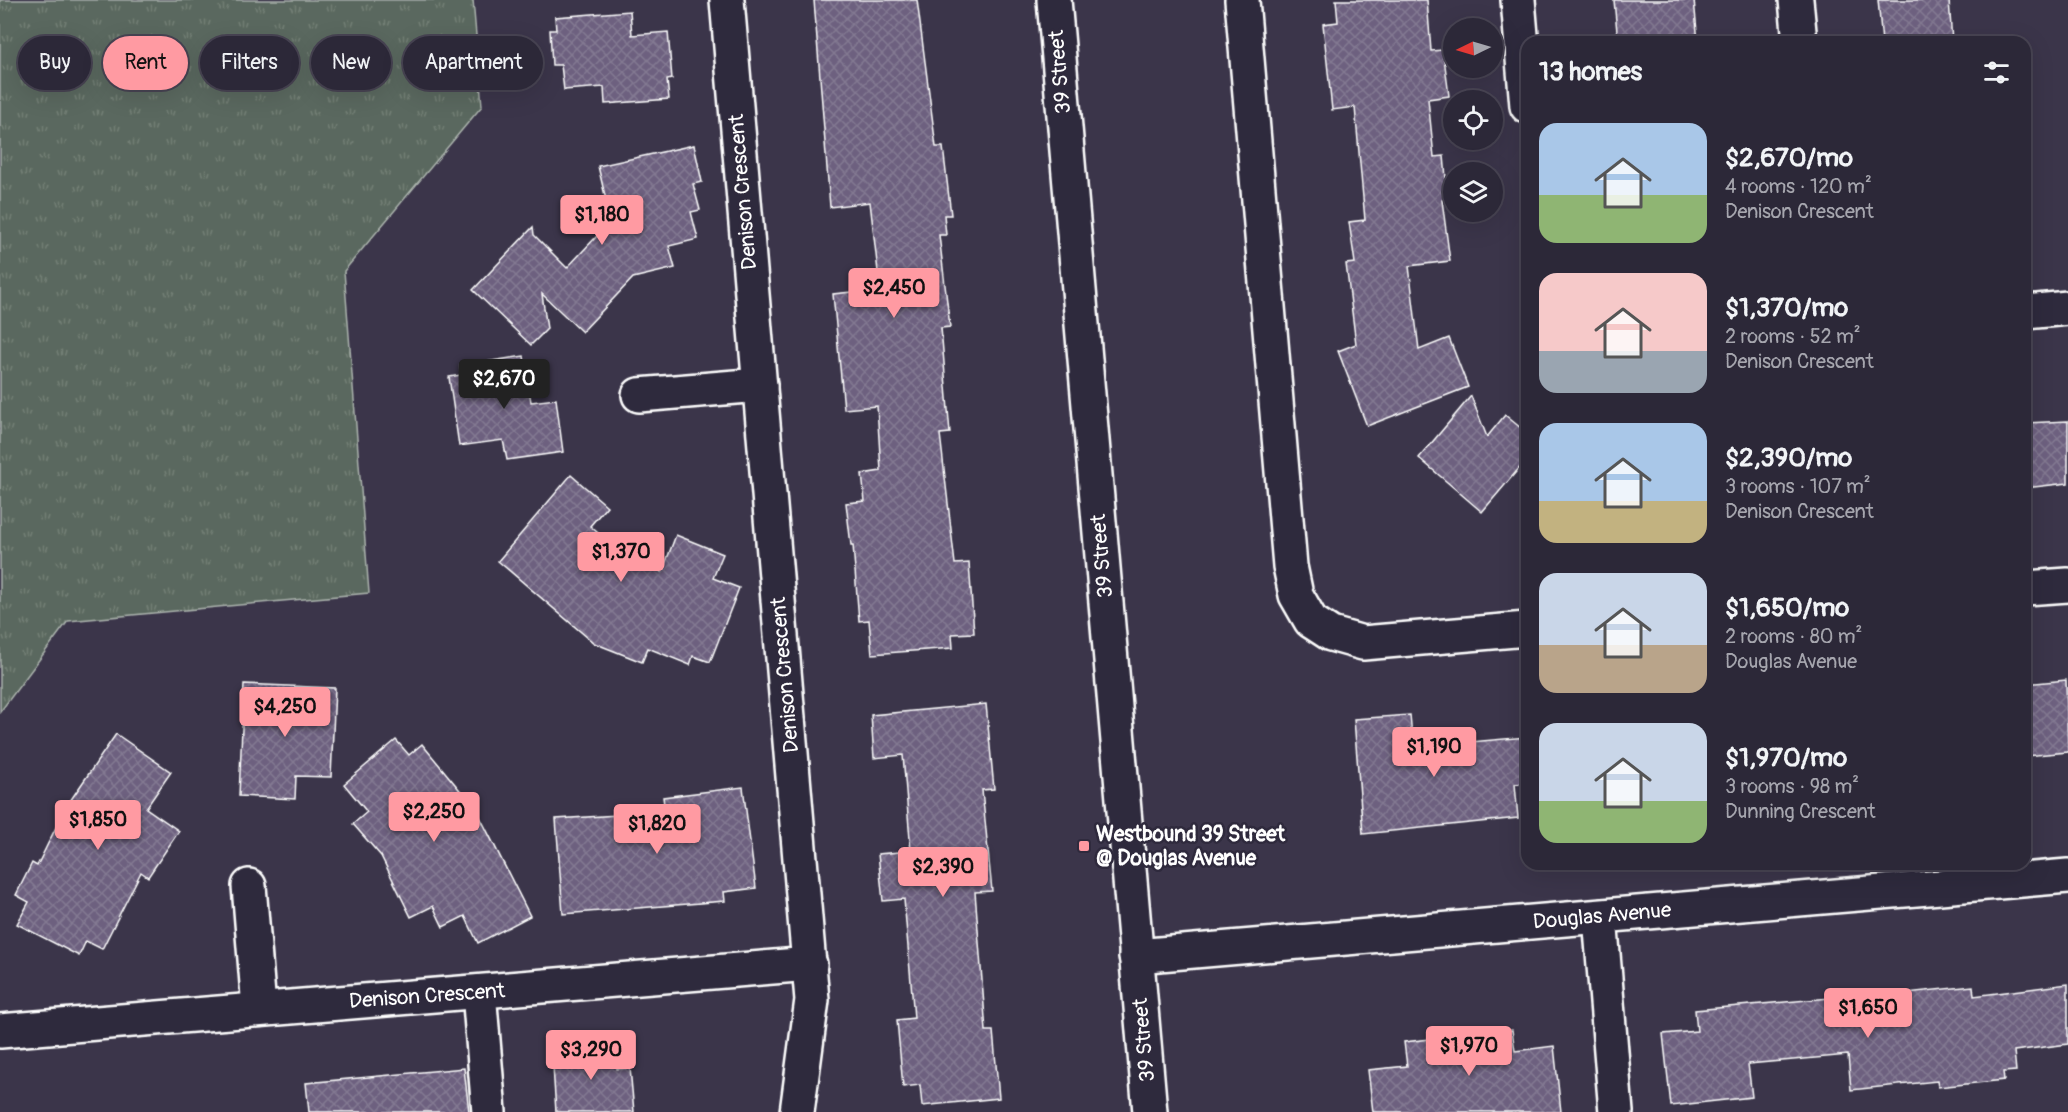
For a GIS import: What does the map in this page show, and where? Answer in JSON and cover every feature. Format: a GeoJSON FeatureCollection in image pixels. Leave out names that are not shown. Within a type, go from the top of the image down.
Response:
{"type":"FeatureCollection","features":[{"type":"Feature","properties":{"kind":"street","name":"Denison Crescent"},"geometry":{"type":"LineString","coordinates":[[727,0],[813,1000],[797,1112]]}},
{"type":"Feature","properties":{"kind":"street","name":"39 Street"},"geometry":{"type":"LineString","coordinates":[[1054,0],[1150,1112]]}},
{"type":"Feature","properties":{"kind":"street"},"geometry":{"type":"LineString","coordinates":[[1242,0],[1290,566],[1296,595],[1311,621],[1330,634],[1363,643],[1521,630]]}},
{"type":"Feature","properties":{"kind":"street"},"geometry":{"type":"LineString","coordinates":[[1518,0],[1521,36]]}},
{"type":"Feature","properties":{"kind":"street"},"geometry":{"type":"LineString","coordinates":[[1796,0],[1799,36]]}},
{"type":"Feature","properties":{"kind":"street"},"geometry":{"type":"LineString","coordinates":[[2031,311],[2068,308]]}},
{"type":"Feature","properties":{"kind":"street"},"geometry":{"type":"LineString","coordinates":[[639,395],[760,385]]}},
{"type":"Feature","properties":{"kind":"street"},"geometry":{"type":"LineString","coordinates":[[2031,588],[2068,585]]}},
{"type":"Feature","properties":{"kind":"street","name":"Douglas Avenue"},"geometry":{"type":"LineString","coordinates":[[1136,956],[2068,876]]}},
{"type":"Feature","properties":{"kind":"street"},"geometry":{"type":"LineString","coordinates":[[249,886],[259,1008]]}},
{"type":"Feature","properties":{"kind":"street"},"geometry":{"type":"LineString","coordinates":[[1600,917],[1616,1112]]}},
{"type":"Feature","properties":{"kind":"street","name":"Denison Crescent"},"geometry":{"type":"LineString","coordinates":[[0,1031],[810,964]]}},
{"type":"Feature","properties":{"kind":"street"},"geometry":{"type":"LineString","coordinates":[[479,992],[489,1112]]}},
{"type":"Feature","properties":{"kind":"green space"},"geometry":{"type":"Polygon","coordinates":[[[0,0],[473,0],[476,36],[403,36],[403,90],[481,90],[482,106],[344,271],[369,593],[68,621],[0,712],[0,0]]]}},
{"type":"Feature","properties":{"kind":"building"},"geometry":{"type":"Polygon","coordinates":[[[814,0],[917,0],[936,147],[943,147],[951,215],[944,215],[946,235],[939,235],[950,327],[941,328],[950,433],[940,434],[955,564],[969,563],[974,633],[952,634],[953,648],[872,654],[869,620],[859,621],[853,545],[851,545],[846,503],[865,501],[862,474],[881,471],[877,406],[844,409],[833,294],[880,289],[870,202],[830,207],[814,0]]]}},
{"type":"Feature","properties":{"kind":"building"},"geometry":{"type":"Polygon","coordinates":[[[1336,0],[1427,0],[1431,51],[1443,50],[1443,78],[1447,78],[1448,90],[1443,90],[1443,97],[1428,99],[1434,157],[1444,156],[1443,222],[1445,222],[1450,261],[1409,266],[1419,350],[1449,338],[1468,387],[1367,426],[1338,351],[1356,344],[1346,264],[1355,263],[1349,222],[1365,220],[1355,107],[1332,110],[1323,24],[1338,22],[1336,0]]]}},
{"type":"Feature","properties":{"kind":"building"},"geometry":{"type":"Polygon","coordinates":[[[1614,0],[1694,0],[1697,36],[1617,36],[1614,0]]]}},
{"type":"Feature","properties":{"kind":"building"},"geometry":{"type":"Polygon","coordinates":[[[1878,0],[1949,0],[1952,36],[1881,36],[1878,0]]]}},
{"type":"Feature","properties":{"kind":"building"},"geometry":{"type":"Polygon","coordinates":[[[630,11],[632,35],[668,32],[672,79],[667,80],[669,99],[605,104],[604,87],[564,90],[561,65],[552,65],[550,30],[556,30],[555,17],[630,11]]]}},
{"type":"Feature","properties":{"kind":"building"},"geometry":{"type":"Polygon","coordinates":[[[694,145],[702,182],[693,184],[700,210],[691,212],[698,239],[669,246],[675,268],[633,278],[582,332],[542,294],[547,329],[531,345],[473,290],[533,227],[534,235],[567,268],[611,221],[598,166],[694,145]]]}},
{"type":"Feature","properties":{"kind":"building"},"geometry":{"type":"Polygon","coordinates":[[[524,356],[531,402],[556,399],[563,452],[507,460],[503,440],[459,446],[449,377],[461,375],[460,366],[524,356]]]}},
{"type":"Feature","properties":{"kind":"building"},"geometry":{"type":"Polygon","coordinates":[[[1471,396],[1487,437],[1505,415],[1521,428],[1521,466],[1482,512],[1419,458],[1471,396]]]}},
{"type":"Feature","properties":{"kind":"building"},"geometry":{"type":"Polygon","coordinates":[[[2068,421],[2068,483],[2031,487],[2031,423],[2068,421]]]}},
{"type":"Feature","properties":{"kind":"building"},"geometry":{"type":"Polygon","coordinates":[[[571,475],[607,506],[590,526],[627,558],[662,572],[676,535],[723,554],[713,578],[739,588],[710,662],[693,656],[690,665],[648,648],[642,662],[594,643],[498,561],[571,475]]]}},
{"type":"Feature","properties":{"kind":"building"},"geometry":{"type":"Polygon","coordinates":[[[2066,680],[2068,752],[2031,755],[2031,683],[2066,680]]]}},
{"type":"Feature","properties":{"kind":"building"},"geometry":{"type":"Polygon","coordinates":[[[244,684],[335,688],[331,777],[296,776],[295,799],[239,796],[244,684]]]}},
{"type":"Feature","properties":{"kind":"building"},"geometry":{"type":"Polygon","coordinates":[[[986,704],[994,789],[982,790],[992,891],[975,892],[986,1031],[993,1031],[999,1098],[922,1106],[920,1085],[903,1087],[897,1020],[914,1018],[904,899],[883,901],[878,854],[911,851],[903,755],[874,758],[871,715],[986,704]]]}},
{"type":"Feature","properties":{"kind":"building"},"geometry":{"type":"Polygon","coordinates":[[[1410,715],[1413,747],[1521,738],[1521,784],[1515,784],[1518,818],[1363,834],[1354,719],[1410,715]]]}},
{"type":"Feature","properties":{"kind":"building"},"geometry":{"type":"Polygon","coordinates":[[[116,734],[171,772],[146,808],[179,831],[148,877],[141,872],[102,949],[86,941],[79,956],[17,924],[29,902],[16,895],[32,863],[37,866],[66,807],[116,734]]]}},
{"type":"Feature","properties":{"kind":"building"},"geometry":{"type":"Polygon","coordinates":[[[396,740],[409,755],[422,744],[477,811],[530,916],[478,943],[465,916],[443,927],[433,906],[411,917],[381,856],[353,824],[367,812],[344,784],[396,740]]]}},
{"type":"Feature","properties":{"kind":"building"},"geometry":{"type":"Polygon","coordinates":[[[743,787],[756,888],[724,892],[725,901],[563,914],[556,819],[665,812],[663,797],[743,787]]]}},
{"type":"Feature","properties":{"kind":"building"},"geometry":{"type":"Polygon","coordinates":[[[2068,984],[2068,1044],[2014,1051],[2016,1071],[2003,1072],[2004,1080],[1938,1087],[1937,1081],[1851,1090],[1848,1055],[1748,1064],[1752,1097],[1671,1106],[1663,1034],[1697,1031],[1695,1010],[1830,998],[1830,1001],[1973,986],[1974,996],[2068,984]]]}},
{"type":"Feature","properties":{"kind":"building"},"geometry":{"type":"Polygon","coordinates":[[[1512,1030],[1515,1051],[1554,1046],[1561,1112],[1373,1112],[1368,1070],[1407,1066],[1404,1042],[1512,1030]]]}},
{"type":"Feature","properties":{"kind":"building"},"geometry":{"type":"Polygon","coordinates":[[[615,1045],[617,1069],[630,1068],[634,1112],[556,1112],[552,1051],[615,1045]]]}},
{"type":"Feature","properties":{"kind":"building"},"geometry":{"type":"Polygon","coordinates":[[[464,1068],[469,1112],[309,1112],[306,1083],[464,1068]]]}},
{"type":"Feature","properties":{"kind":"place","name":"Westbound 39 Street @ Douglas Avenue"},"geometry":{"type":"Point","coordinates":[1084,846]}}]}
